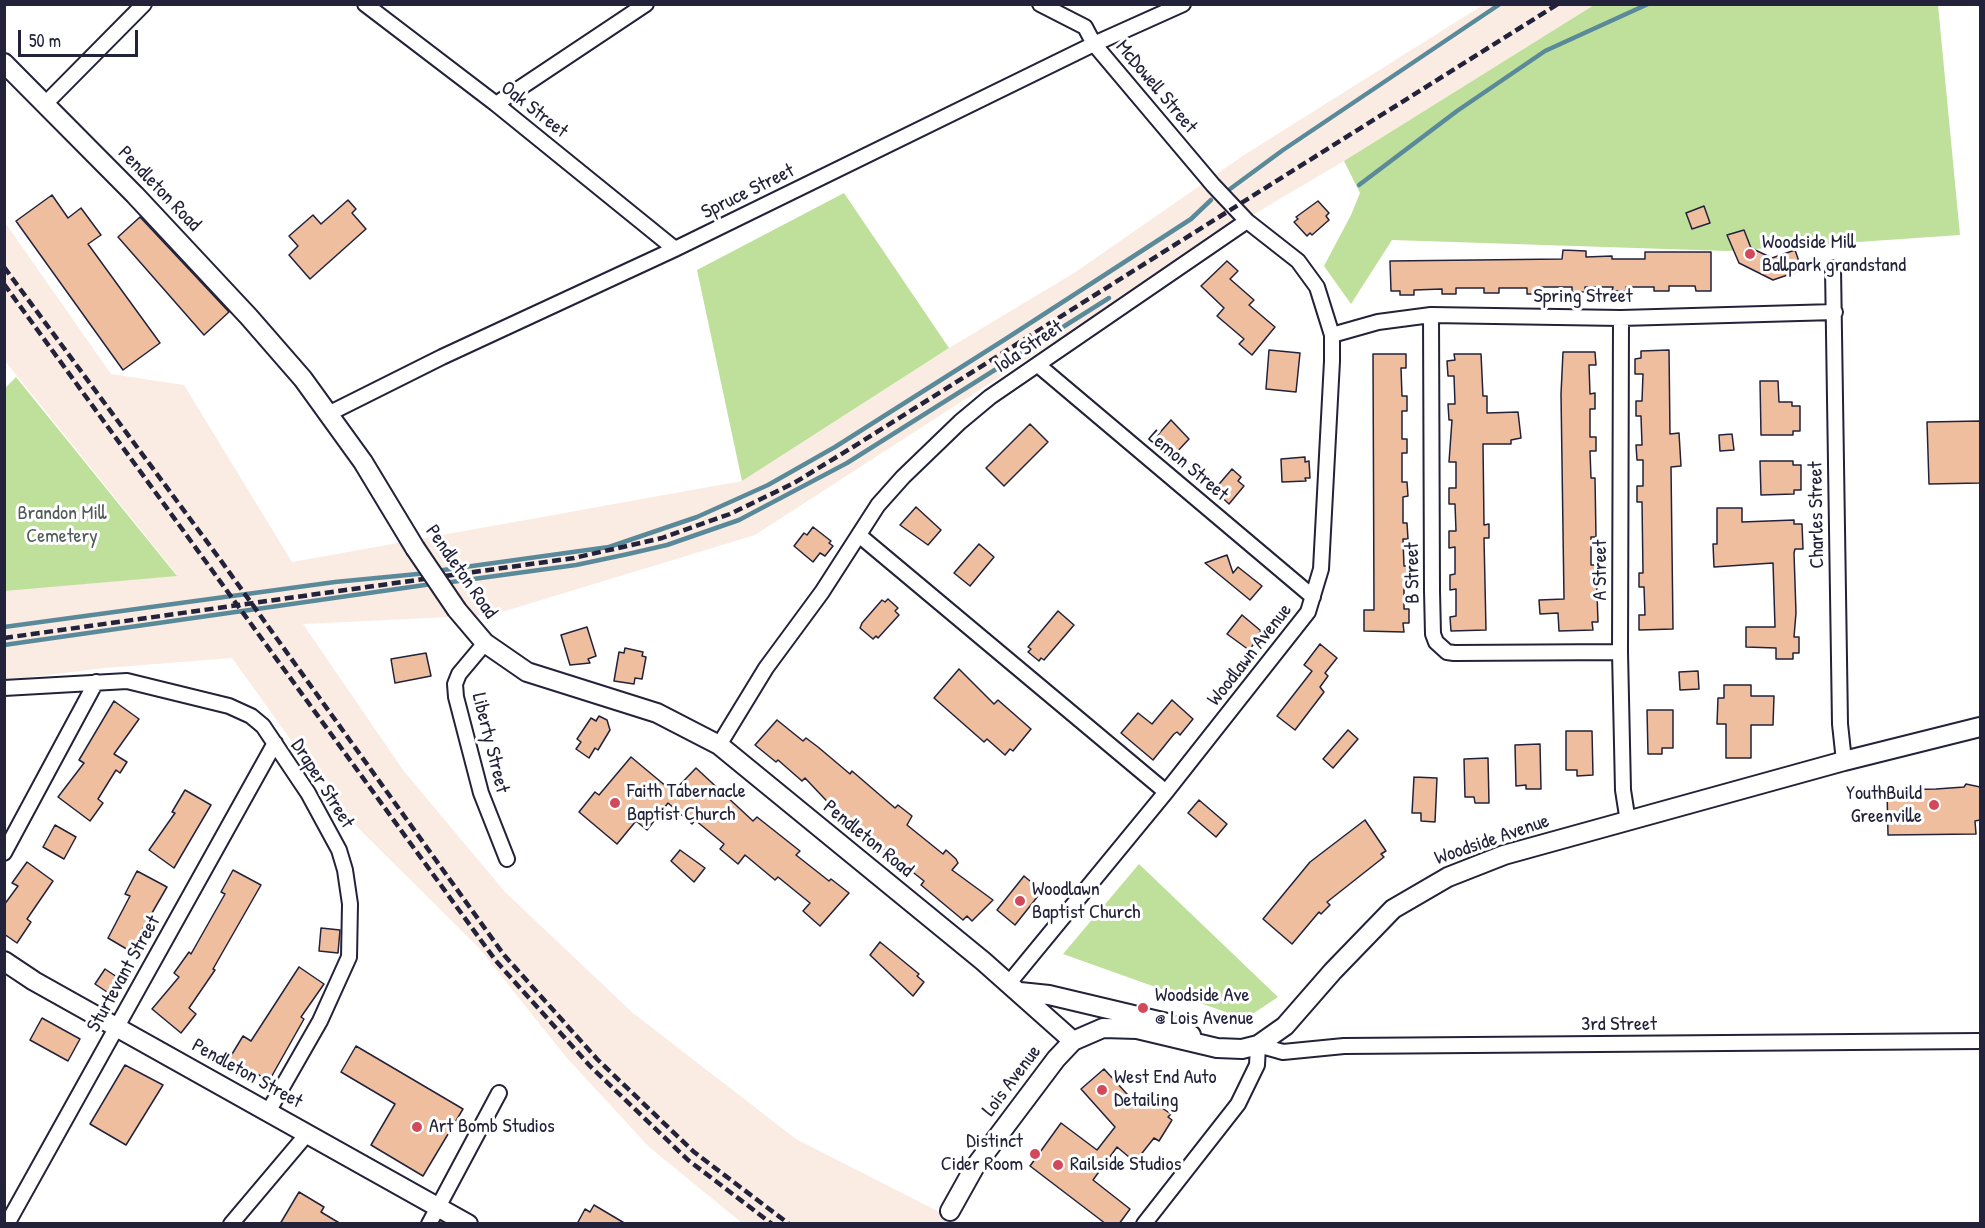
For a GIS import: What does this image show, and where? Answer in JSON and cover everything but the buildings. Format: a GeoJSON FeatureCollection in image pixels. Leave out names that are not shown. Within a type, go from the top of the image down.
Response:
{"type":"FeatureCollection","features":[{"type":"Feature","properties":{"kind":"street"},"geometry":{"type":"LineString","coordinates":[[45,104],[144,4]]}},
{"type":"Feature","properties":{"kind":"street","name":"Oak Street"},"geometry":{"type":"LineString","coordinates":[[365,4],[496,104],[675,249]]}},
{"type":"Feature","properties":{"kind":"street"},"geometry":{"type":"LineString","coordinates":[[496,104],[646,4]]}},
{"type":"Feature","properties":{"kind":"street","name":"McDowell Street"},"geometry":{"type":"LineString","coordinates":[[1040,4],[1085,27],[1094,44],[1235,208]]}},
{"type":"Feature","properties":{"kind":"street","name":"Spruce Street"},"geometry":{"type":"LineString","coordinates":[[330,413],[442,357],[675,249],[1094,44],[1182,4]]}},
{"type":"Feature","properties":{"kind":"street","name":"Pendleton Road"},"geometry":{"type":"LineString","coordinates":[[4,63],[249,317],[330,413],[415,548],[457,610],[485,643],[527,672],[657,714],[719,745],[1014,988],[1073,1041]]}},
{"type":"Feature","properties":{"kind":"street","name":"Woodlawn Avenue"},"geometry":{"type":"LineString","coordinates":[[1014,988],[1295,631],[1308,612],[1321,569],[1330,423],[1332,334],[1317,286],[1307,272],[1298,261],[1247,221],[1235,208]]}},
{"type":"Feature","properties":{"kind":"street","name":"Iola Street"},"geometry":{"type":"LineString","coordinates":[[719,745],[766,668],[860,536],[878,505],[891,490],[960,422],[1038,365],[1247,221]]}},
{"type":"Feature","properties":{"kind":"street","name":"Charles Street"},"geometry":{"type":"LineString","coordinates":[[1833,268],[1840,724],[1844,761]]}},
{"type":"Feature","properties":{"kind":"street","name":"Spring Street"},"geometry":{"type":"LineString","coordinates":[[1332,334],[1378,322],[1431,315],[1621,318],[1835,312]]}},
{"type":"Feature","properties":{"kind":"street","name":"B Street"},"geometry":{"type":"LineString","coordinates":[[1431,315],[1432,591],[1433,634],[1436,642],[1441,648],[1454,653],[1620,652]]}},
{"type":"Feature","properties":{"kind":"street","name":"A Street"},"geometry":{"type":"LineString","coordinates":[[1621,318],[1620,652],[1623,790],[1628,822]]}},
{"type":"Feature","properties":{"kind":"street","name":"Lemon Street"},"geometry":{"type":"LineString","coordinates":[[1038,365],[1313,597]]}},
{"type":"Feature","properties":{"kind":"street"},"geometry":{"type":"LineString","coordinates":[[860,536],[1166,792]]}},
{"type":"Feature","properties":{"kind":"street","name":"Liberty Street"},"geometry":{"type":"LineString","coordinates":[[485,643],[459,674],[455,684],[456,697],[481,793],[507,859]]}},
{"type":"Feature","properties":{"kind":"street","name":"Draper Street"},"geometry":{"type":"LineString","coordinates":[[4,688],[127,681],[229,706],[251,716],[275,744],[309,793],[339,850],[350,904],[349,957],[320,1021],[268,1112]]}},
{"type":"Feature","properties":{"kind":"street"},"geometry":{"type":"LineString","coordinates":[[4,853],[96,682]]}},
{"type":"Feature","properties":{"kind":"street","name":"Woodside Avenue"},"geometry":{"type":"LineString","coordinates":[[1258,1046],[1285,1026],[1375,926],[1416,894],[1468,868],[1504,855],[1844,761],[1980,727]]}},
{"type":"Feature","properties":{"kind":"street","name":"Sturtevant Street"},"geometry":{"type":"LineString","coordinates":[[7,1224],[275,744]]}},
{"type":"Feature","properties":{"kind":"street","name":"Pendleton Street"},"geometry":{"type":"LineString","coordinates":[[4,961],[33,981],[468,1224]]}},
{"type":"Feature","properties":{"kind":"street"},"geometry":{"type":"LineString","coordinates":[[1014,988],[1167,1023],[1217,1048]]}},
{"type":"Feature","properties":{"kind":"street"},"geometry":{"type":"LineString","coordinates":[[1073,1041],[1103,1028],[1137,1029],[1217,1048],[1242,1049],[1258,1046],[1257,1065],[1238,1104],[1144,1224]]}},
{"type":"Feature","properties":{"kind":"street","name":"Lois Avenue"},"geometry":{"type":"LineString","coordinates":[[950,1211],[974,1168],[1056,1059],[1073,1041]]}},
{"type":"Feature","properties":{"kind":"street","name":"3rd Street"},"geometry":{"type":"LineString","coordinates":[[1258,1046],[1283,1052],[1344,1046],[1980,1041]]}},
{"type":"Feature","properties":{"kind":"street"},"geometry":{"type":"LineString","coordinates":[[429,1224],[499,1093]]}},
{"type":"Feature","properties":{"kind":"street"},"geometry":{"type":"LineString","coordinates":[[231,1224],[307,1134]]}},
{"type":"Feature","properties":{"kind":"shaded area"},"geometry":{"type":"Polygon","coordinates":[[[1483,5],[1594,5],[1344,161],[1224,232],[755,535],[492,615],[303,624],[403,770],[505,892],[633,1013],[796,1139],[961,1223],[742,1223],[649,1147],[566,1057],[479,948],[344,814],[232,658],[105,668],[5,680],[5,591],[177,575],[5,361],[4,221],[111,374],[184,385],[292,562],[742,481],[949,348],[1074,273],[1244,155],[1483,5]]]}},
{"type":"Feature","properties":{"kind":"green space"},"geometry":{"type":"Polygon","coordinates":[[[1594,5],[1938,5],[1960,235],[1727,251],[1392,240],[1351,304],[1324,266],[1360,193],[1344,161],[1594,5]]]}},
{"type":"Feature","properties":{"kind":"green space"},"geometry":{"type":"Polygon","coordinates":[[[844,193],[949,348],[742,481],[697,270],[844,193]]]}},
{"type":"Feature","properties":{"kind":"green space","name":"Brandon Mill Cemetery"},"geometry":{"type":"Polygon","coordinates":[[[16,377],[177,576],[5,591],[5,388],[16,377]]]}},
{"type":"Feature","properties":{"kind":"green space"},"geometry":{"type":"Polygon","coordinates":[[[1139,864],[1278,997],[1245,1019],[1063,954],[1139,864]]]}},
{"type":"Feature","properties":{"kind":"waterway"},"geometry":{"type":"LineString","coordinates":[[1230,189],[1283,150],[1500,4]]}},
{"type":"Feature","properties":{"kind":"waterway"},"geometry":{"type":"LineString","coordinates":[[1359,185],[1457,111],[1545,51],[1648,4]]}},
{"type":"Feature","properties":{"kind":"waterway"},"geometry":{"type":"LineString","coordinates":[[436,571],[609,547],[697,517],[768,485],[835,447],[1004,340],[1191,219],[1211,200]]}},
{"type":"Feature","properties":{"kind":"waterway"},"geometry":{"type":"LineString","coordinates":[[444,583],[576,565],[628,554],[667,545],[739,520],[847,463],[1109,298]]}},
{"type":"Feature","properties":{"kind":"waterway"},"geometry":{"type":"LineString","coordinates":[[4,627],[335,582],[428,573]]}},
{"type":"Feature","properties":{"kind":"waterway"},"geometry":{"type":"LineString","coordinates":[[4,645],[432,584]]}},
{"type":"Feature","properties":{"kind":"railway"},"geometry":{"type":"LineString","coordinates":[[4,638],[574,558],[662,538],[730,514],[794,483],[853,447],[1558,4]]}},
{"type":"Feature","properties":{"kind":"railway"},"geometry":{"type":"LineString","coordinates":[[4,267],[219,558],[504,955],[597,1059],[694,1152],[789,1224]]}},
{"type":"Feature","properties":{"kind":"railway"},"geometry":{"type":"LineString","coordinates":[[4,284],[496,961],[590,1066],[688,1160],[772,1224]]}},
{"type":"Feature","properties":{"kind":"place","name":"Woodside Mill Ballpark grandstand"},"geometry":{"type":"Point","coordinates":[1750,254]}},
{"type":"Feature","properties":{"kind":"place","name":"Faith Tabernacle Baptist Church"},"geometry":{"type":"Point","coordinates":[615,803]}},
{"type":"Feature","properties":{"kind":"place","name":"YouthBuild Greenville"},"geometry":{"type":"Point","coordinates":[1934,805]}},
{"type":"Feature","properties":{"kind":"place","name":"Woodlawn Baptist Church"},"geometry":{"type":"Point","coordinates":[1020,901]}},
{"type":"Feature","properties":{"kind":"place","name":"Woodside Ave @ Lois Avenue"},"geometry":{"type":"Point","coordinates":[1143,1008]}},
{"type":"Feature","properties":{"kind":"place","name":"West End Auto Detailing"},"geometry":{"type":"Point","coordinates":[1102,1090]}},
{"type":"Feature","properties":{"kind":"place","name":"Art Bomb Studios"},"geometry":{"type":"Point","coordinates":[417,1127]}},
{"type":"Feature","properties":{"kind":"place","name":"Distinct Cider Room"},"geometry":{"type":"Point","coordinates":[1035,1154]}},
{"type":"Feature","properties":{"kind":"place","name":"Railside Studios"},"geometry":{"type":"Point","coordinates":[1058,1165]}}]}
